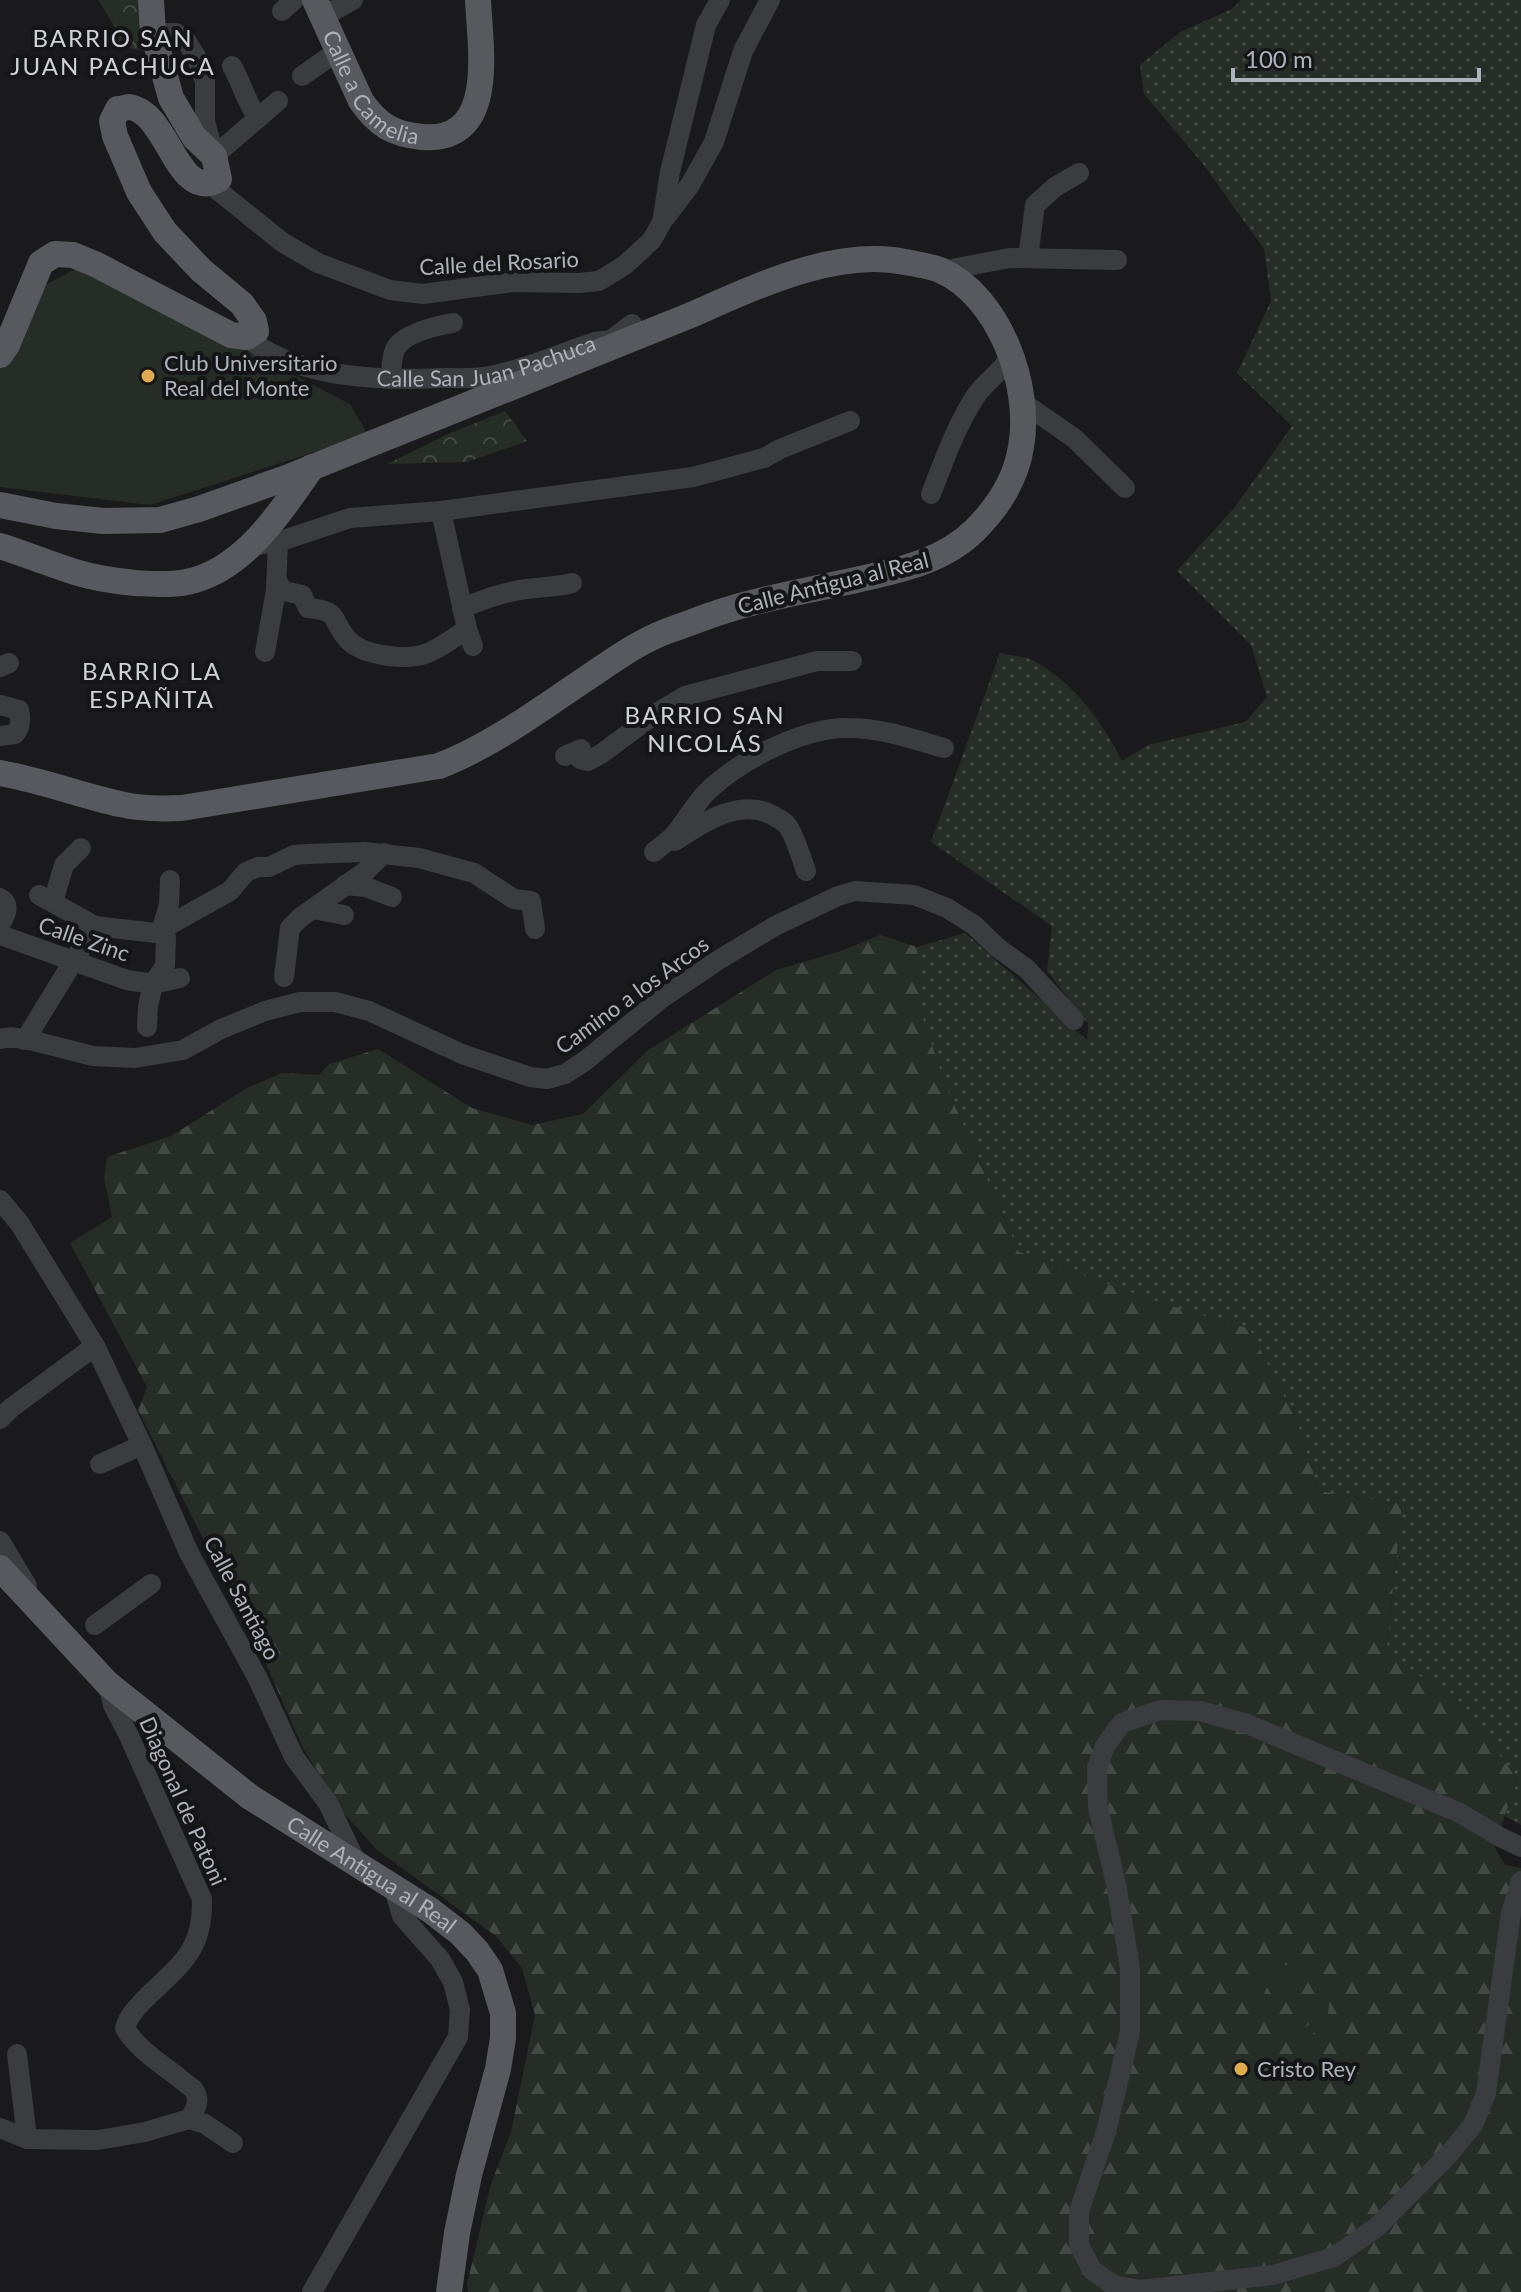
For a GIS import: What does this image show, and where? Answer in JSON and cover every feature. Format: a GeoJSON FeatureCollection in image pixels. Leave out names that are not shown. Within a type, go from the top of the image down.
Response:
{"type":"FeatureCollection","features":[{"type":"Feature","properties":{"kind":"main road"},"geometry":{"type":"LineString","coordinates":[[151,0],[153,33],[171,98],[194,137],[214,156],[219,179],[210,184],[196,183],[187,177],[162,134],[146,116],[130,107],[118,109],[112,121],[115,136],[139,192],[165,232],[201,270],[242,304],[254,321],[256,331],[247,337]]}},
{"type":"Feature","properties":{"kind":"main road","name":"Calle a Camelia"},"geometry":{"type":"LineString","coordinates":[[320,8],[361,101],[371,116],[385,128],[405,135],[427,137],[457,131],[472,115],[480,89],[478,0]]}},
{"type":"Feature","properties":{"kind":"main road","name":"Calle San Juan Pachuca"},"geometry":{"type":"LineString","coordinates":[[0,355],[41,263],[55,254],[73,255],[95,264],[231,335],[247,337]]}},
{"type":"Feature","properties":{"kind":"main road","name":"Calle Antigua al Real"},"geometry":{"type":"LineString","coordinates":[[0,505],[103,521],[160,520],[199,509],[312,467],[757,286],[814,268],[864,258],[904,261],[941,271],[967,288],[986,308],[1000,331],[1011,355],[1022,402],[1021,447],[1011,480],[1000,502],[973,532],[943,554],[900,570],[730,609],[664,632],[632,647],[539,711],[464,757],[439,766],[182,808],[159,809],[122,805],[33,778],[0,773]]}},
{"type":"Feature","properties":{"kind":"main road"},"geometry":{"type":"LineString","coordinates":[[0,546],[77,573],[115,581],[163,585],[197,580],[225,566],[249,546],[284,507],[312,467]]}},
{"type":"Feature","properties":{"kind":"main road","name":"Calle Antigua al Real"},"geometry":{"type":"LineString","coordinates":[[0,1568],[108,1684],[250,1797],[430,1910],[460,1933],[490,1970],[503,2013],[503,2038],[498,2069],[466,2190],[449,2292]]}},
{"type":"Feature","properties":{"kind":"street"},"geometry":{"type":"LineString","coordinates":[[320,8],[353,0]]}},
{"type":"Feature","properties":{"kind":"street","name":"Calle del Rosario"},"geometry":{"type":"LineString","coordinates":[[210,184],[282,242],[307,244],[318,263],[390,290],[423,294],[513,282],[599,281],[625,265],[652,240],[662,222],[670,172],[706,25],[720,0]]}},
{"type":"Feature","properties":{"kind":"street"},"geometry":{"type":"LineString","coordinates":[[662,222],[690,185],[714,142],[743,51],[770,0]]}},
{"type":"Feature","properties":{"kind":"street"},"geometry":{"type":"LineString","coordinates":[[153,33],[176,33],[185,39],[197,58],[205,81],[205,121],[214,156],[278,101]]}},
{"type":"Feature","properties":{"kind":"street"},"geometry":{"type":"LineString","coordinates":[[302,76],[339,50]]}},
{"type":"Feature","properties":{"kind":"street"},"geometry":{"type":"LineString","coordinates":[[205,81],[238,61],[241,83],[258,118]]}},
{"type":"Feature","properties":{"kind":"street"},"geometry":{"type":"LineString","coordinates":[[1028,258],[1035,205],[1055,187],[1079,173]]}},
{"type":"Feature","properties":{"kind":"street"},"geometry":{"type":"LineString","coordinates":[[941,271],[1010,258],[1117,260]]}},
{"type":"Feature","properties":{"kind":"street"},"geometry":{"type":"LineString","coordinates":[[390,379],[397,346],[440,325],[453,323]]}},
{"type":"Feature","properties":{"kind":"street","name":"Calle San Juan Pachuca"},"geometry":{"type":"LineString","coordinates":[[247,337],[264,351],[333,373],[370,379],[483,377],[595,342],[611,340],[632,324]]}},
{"type":"Feature","properties":{"kind":"street"},"geometry":{"type":"LineString","coordinates":[[931,494],[956,430],[977,394],[1004,368],[1011,355]]}},
{"type":"Feature","properties":{"kind":"street"},"geometry":{"type":"LineString","coordinates":[[1022,402],[1074,438],[1125,488]]}},
{"type":"Feature","properties":{"kind":"street"},"geometry":{"type":"LineString","coordinates":[[249,546],[278,542],[350,518],[441,511],[693,477],[764,458],[850,421]]}},
{"type":"Feature","properties":{"kind":"street"},"geometry":{"type":"LineString","coordinates":[[276,581],[284,591],[302,595],[308,608],[324,609],[331,613],[347,639],[359,649],[382,655],[427,654],[470,638],[441,511]]}},
{"type":"Feature","properties":{"kind":"street"},"geometry":{"type":"LineString","coordinates":[[265,652],[276,581],[278,542]]}},
{"type":"Feature","properties":{"kind":"street"},"geometry":{"type":"LineString","coordinates":[[462,608],[498,594],[572,583]]}},
{"type":"Feature","properties":{"kind":"street"},"geometry":{"type":"LineString","coordinates":[[565,756],[579,749],[582,751],[581,761],[594,758],[685,696],[817,661],[852,661]]}},
{"type":"Feature","properties":{"kind":"street"},"geometry":{"type":"LineString","coordinates":[[0,705],[19,710],[20,728],[15,734],[0,736]]}},
{"type":"Feature","properties":{"kind":"street"},"geometry":{"type":"LineString","coordinates":[[806,871],[787,824],[772,814],[755,809],[740,809],[720,815],[654,852],[672,836],[695,803],[713,786],[785,742],[847,727],[887,732],[944,748]]}},
{"type":"Feature","properties":{"kind":"street"},"geometry":{"type":"LineString","coordinates":[[81,848],[64,865],[46,898],[95,926],[164,931],[230,891],[246,872],[258,867],[269,867],[294,855],[384,853],[448,864],[482,876],[514,899],[531,901],[535,929]]}},
{"type":"Feature","properties":{"kind":"street"},"geometry":{"type":"LineString","coordinates":[[284,977],[290,928],[366,871],[384,853]]}},
{"type":"Feature","properties":{"kind":"street","name":"Calle Zinc"},"geometry":{"type":"LineString","coordinates":[[147,1027],[153,984],[165,966],[164,931],[170,880]]}},
{"type":"Feature","properties":{"kind":"street"},"geometry":{"type":"LineString","coordinates":[[345,885],[366,887],[392,897]]}},
{"type":"Feature","properties":{"kind":"street","name":"Camino a los Arcos"},"geometry":{"type":"LineString","coordinates":[[0,1039],[11,1037],[93,1056],[135,1058],[183,1050],[221,1029],[265,1011],[300,1002],[335,1002],[369,1011],[462,1054],[530,1077],[547,1079],[565,1074],[585,1061],[662,998],[742,946],[775,926],[855,891],[914,895],[947,908],[974,925],[1027,969],[1074,1020]]}},
{"type":"Feature","properties":{"kind":"street"},"geometry":{"type":"LineString","coordinates":[[0,924],[5,918],[3,900]]}},
{"type":"Feature","properties":{"kind":"street"},"geometry":{"type":"LineString","coordinates":[[313,909],[344,915]]}},
{"type":"Feature","properties":{"kind":"street"},"geometry":{"type":"LineString","coordinates":[[25,1040],[95,926]]}},
{"type":"Feature","properties":{"kind":"street","name":"Calle Zinc"},"geometry":{"type":"LineString","coordinates":[[0,935],[127,980],[153,984]]}},
{"type":"Feature","properties":{"kind":"street"},"geometry":{"type":"LineString","coordinates":[[153,984],[180,978]]}},
{"type":"Feature","properties":{"kind":"street","name":"Calle Santiago"},"geometry":{"type":"LineString","coordinates":[[0,1200],[20,1224],[95,1346],[189,1553],[257,1677],[294,1757],[328,1803],[357,1866]]}},
{"type":"Feature","properties":{"kind":"street"},"geometry":{"type":"LineString","coordinates":[[0,1419],[95,1346]]}},
{"type":"Feature","properties":{"kind":"street"},"geometry":{"type":"LineString","coordinates":[[100,1464],[142,1445]]}},
{"type":"Feature","properties":{"kind":"street"},"geometry":{"type":"LineString","coordinates":[[0,1541],[47,1620]]}},
{"type":"Feature","properties":{"kind":"street"},"geometry":{"type":"LineString","coordinates":[[95,1625],[151,1584]]}},
{"type":"Feature","properties":{"kind":"street","name":"Diagonal de Patoni"},"geometry":{"type":"LineString","coordinates":[[108,1684],[113,1705],[202,1899],[203,1923],[195,1944],[181,1964],[137,2006],[125,2028],[128,2035],[150,2055],[193,2089],[197,2098],[196,2109],[189,2119]]}},
{"type":"Feature","properties":{"kind":"street"},"geometry":{"type":"LineString","coordinates":[[1521,1847],[1460,1813],[1247,1724],[1200,1711],[1160,1710],[1122,1723],[1105,1746],[1097,1768],[1098,1808],[1117,1888],[1130,1969],[1130,2032],[1106,2132],[1079,2211],[1079,2245],[1092,2270],[1113,2285],[1140,2290],[1273,2275],[1334,2257],[1377,2227],[1450,2153],[1473,2125],[1486,2093],[1511,1913],[1521,1881]]}},
{"type":"Feature","properties":{"kind":"street"},"geometry":{"type":"LineString","coordinates":[[312,2292],[458,2037],[460,2010],[453,1982],[440,1959],[402,1916],[394,1889]]}},
{"type":"Feature","properties":{"kind":"street"},"geometry":{"type":"LineString","coordinates":[[17,2054],[27,2139]]}},
{"type":"Feature","properties":{"kind":"street"},"geometry":{"type":"LineString","coordinates":[[0,2128],[27,2139],[98,2140],[145,2132],[189,2119],[205,2124],[233,2143]]}},
{"type":"Feature","properties":{"kind":"green space"},"geometry":{"type":"Polygon","coordinates":[[[98,0],[141,0],[144,51],[118,46],[117,30],[98,0]]]}},
{"type":"Feature","properties":{"kind":"green space"},"geometry":{"type":"Polygon","coordinates":[[[1241,0],[1521,0],[1521,1825],[1505,1816],[1518,1779],[1456,1699],[1386,1655],[1402,1504],[1319,1491],[1297,1422],[1250,1330],[1158,1302],[1019,1252],[944,1081],[922,1018],[917,947],[965,933],[1087,1040],[1088,1024],[1047,971],[1052,926],[931,842],[1000,653],[1032,660],[1063,681],[1096,718],[1122,761],[1148,745],[1245,722],[1267,697],[1251,645],[1177,571],[1235,507],[1292,426],[1237,373],[1271,301],[1264,249],[1203,164],[1144,94],[1140,65],[1180,32],[1232,9],[1241,0]]]}},
{"type":"Feature","properties":{"kind":"green space","name":"Club Universitario Real del Monte"},"geometry":{"type":"Polygon","coordinates":[[[81,266],[350,404],[368,435],[150,505],[0,487],[0,349],[47,284],[81,266]]]}},
{"type":"Feature","properties":{"kind":"green space"},"geometry":{"type":"Polygon","coordinates":[[[505,411],[527,441],[467,462],[387,464],[448,434],[505,411]]]}},
{"type":"Feature","properties":{"kind":"green space"},"geometry":{"type":"Polygon","coordinates":[[[880,935],[917,947],[923,1018],[944,1081],[1019,1252],[1158,1302],[1250,1329],[1297,1422],[1319,1491],[1402,1504],[1386,1655],[1456,1699],[1518,1779],[1494,1846],[1505,1865],[1521,1868],[1521,2292],[468,2292],[467,2284],[491,2184],[511,2132],[535,2015],[522,1968],[496,1936],[377,1850],[343,1812],[303,1748],[263,1657],[138,1410],[147,1387],[70,1243],[112,1217],[104,1178],[107,1157],[171,1136],[247,1088],[282,1073],[319,1075],[329,1064],[378,1049],[472,1108],[532,1125],[583,1114],[647,1051],[776,970],[838,952],[880,935]]]}},
{"type":"Feature","properties":{"kind":"green space"},"geometry":{"type":"Polygon","coordinates":[[[1281,1965],[1295,1965],[1294,1975],[1273,1981],[1263,1997],[1263,2012],[1254,2012],[1258,1983],[1268,1972],[1281,1965]]]}},
{"type":"Feature","properties":{"kind":"green space"},"geometry":{"type":"Polygon","coordinates":[[[1324,1983],[1329,2002],[1326,2019],[1314,2033],[1297,2042],[1293,2032],[1307,2026],[1316,2016],[1319,2004],[1316,1989],[1324,1983]]]}},
{"type":"Feature","properties":{"kind":"place","name":"Club Universitario Real del Monte"},"geometry":{"type":"Point","coordinates":[148,376]}},
{"type":"Feature","properties":{"kind":"place","name":"Cristo Rey"},"geometry":{"type":"Point","coordinates":[1241,2069]}},
{"type":"Feature","properties":{"kind":"district","name":"BARRIO SAN JUAN PACHUCA"},"geometry":{"type":"Point","coordinates":[113,53]}},
{"type":"Feature","properties":{"kind":"district","name":"BARRIO LA ESPAÑITA"},"geometry":{"type":"Point","coordinates":[152,686]}},
{"type":"Feature","properties":{"kind":"district","name":"BARRIO SAN NICOLÁS"},"geometry":{"type":"Point","coordinates":[705,730]}}]}
